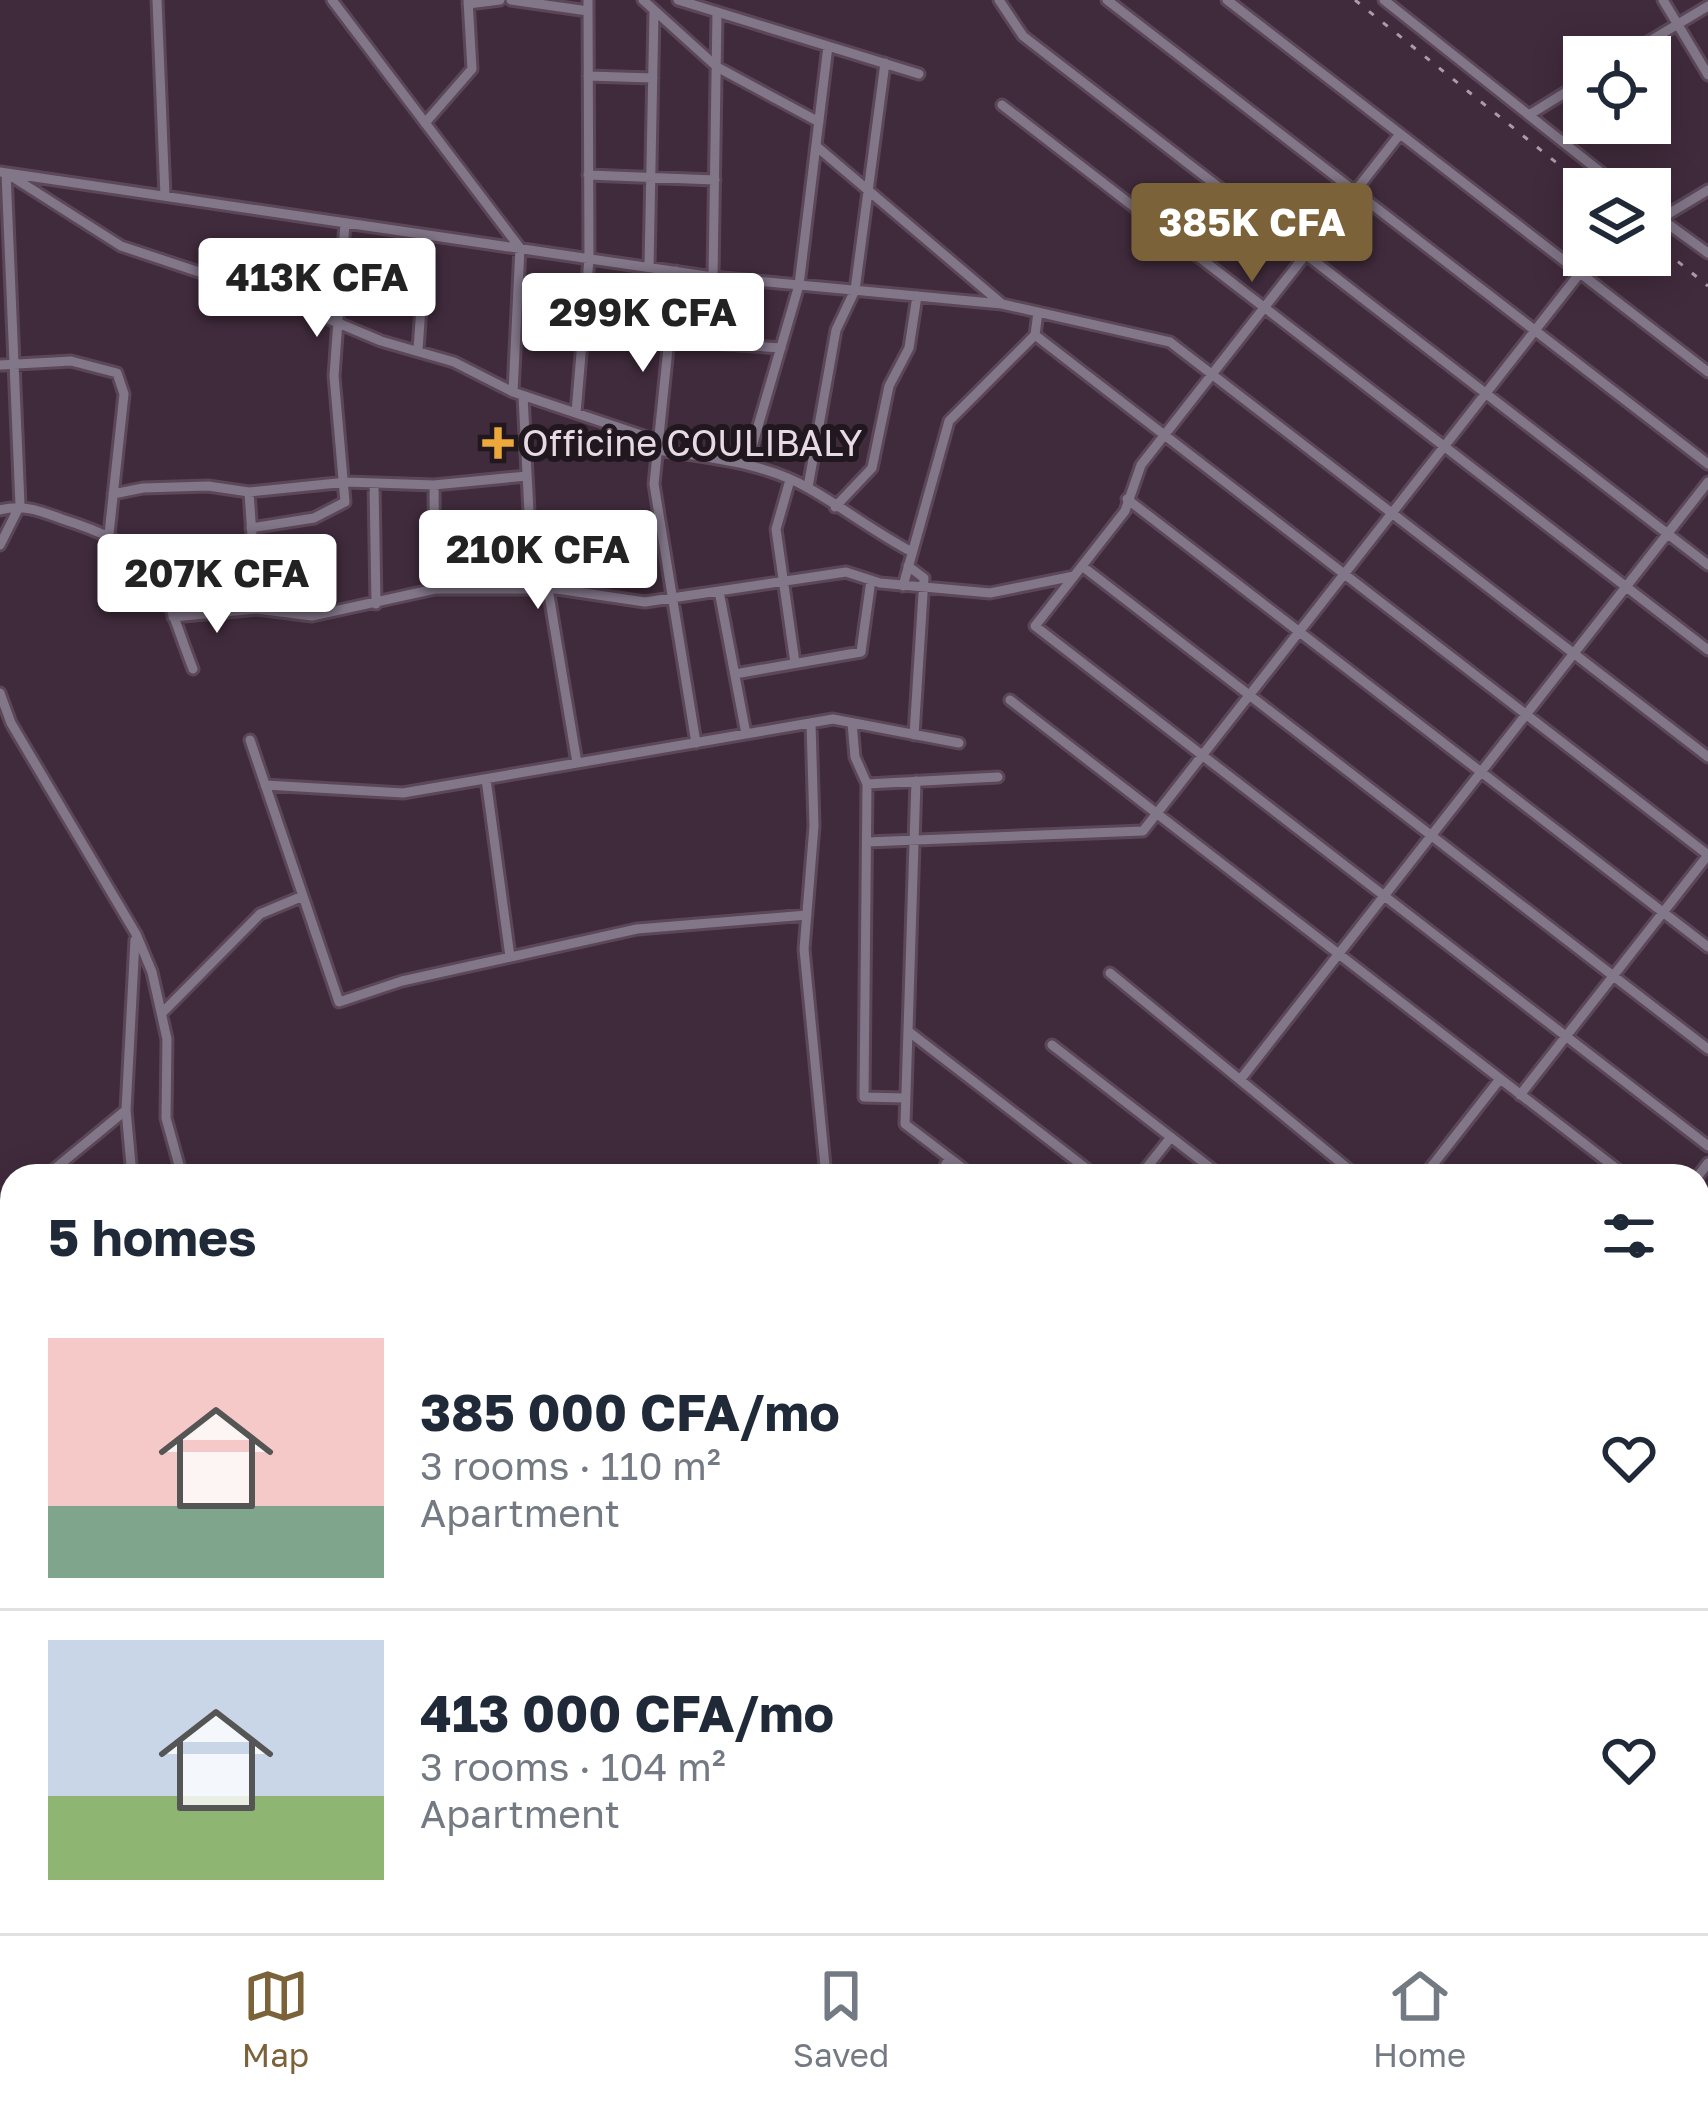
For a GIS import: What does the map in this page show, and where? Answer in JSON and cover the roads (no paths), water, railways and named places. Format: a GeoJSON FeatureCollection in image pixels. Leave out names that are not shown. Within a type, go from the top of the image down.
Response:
{"type":"FeatureCollection","features":[{"type":"Feature","properties":{"kind":"street"},"geometry":{"type":"LineString","coordinates":[[157,0],[165,196]]}},
{"type":"Feature","properties":{"kind":"street"},"geometry":{"type":"LineString","coordinates":[[332,0],[520,248],[518,394],[533,589]]}},
{"type":"Feature","properties":{"kind":"street"},"geometry":{"type":"LineString","coordinates":[[425,123],[472,69],[468,2],[500,0]]}},
{"type":"Feature","properties":{"kind":"street"},"geometry":{"type":"LineString","coordinates":[[512,0],[588,6],[589,259],[576,413]]}},
{"type":"Feature","properties":{"kind":"street"},"geometry":{"type":"LineString","coordinates":[[643,0],[717,67],[818,122]]}},
{"type":"Feature","properties":{"kind":"street"},"geometry":{"type":"LineString","coordinates":[[678,0],[920,74]]}},
{"type":"Feature","properties":{"kind":"street"},"geometry":{"type":"LineString","coordinates":[[713,277],[717,67],[725,0]]}},
{"type":"Feature","properties":{"kind":"street"},"geometry":{"type":"LineString","coordinates":[[999,0],[1023,36],[1708,565]]}},
{"type":"Feature","properties":{"kind":"street"},"geometry":{"type":"LineString","coordinates":[[1107,0],[1708,464]]}},
{"type":"Feature","properties":{"kind":"street"},"geometry":{"type":"LineString","coordinates":[[1227,0],[1563,260]]}},
{"type":"Feature","properties":{"kind":"street"},"geometry":{"type":"LineString","coordinates":[[1384,0],[1595,168]]}},
{"type":"Feature","properties":{"kind":"street"},"geometry":{"type":"LineString","coordinates":[[1663,0],[1708,75]]}},
{"type":"Feature","properties":{"kind":"street"},"geometry":{"type":"LineString","coordinates":[[1657,36],[1708,6]]}},
{"type":"Feature","properties":{"kind":"street"},"geometry":{"type":"LineString","coordinates":[[649,268],[655,12]]}},
{"type":"Feature","properties":{"kind":"street"},"geometry":{"type":"LineString","coordinates":[[747,464],[799,285],[828,46]]}},
{"type":"Feature","properties":{"kind":"street"},"geometry":{"type":"LineString","coordinates":[[808,487],[836,330],[855,290],[885,63]]}},
{"type":"Feature","properties":{"kind":"street"},"geometry":{"type":"LineString","coordinates":[[588,76],[653,78]]}},
{"type":"Feature","properties":{"kind":"street"},"geometry":{"type":"LineString","coordinates":[[1528,115],[1563,94]]}},
{"type":"Feature","properties":{"kind":"street"},"geometry":{"type":"LineString","coordinates":[[1002,105],[1708,650]]}},
{"type":"Feature","properties":{"kind":"street"},"geometry":{"type":"LineString","coordinates":[[1400,134],[1141,465],[1125,511],[1035,626],[1708,1146]]}},
{"type":"Feature","properties":{"kind":"street"},"geometry":{"type":"LineString","coordinates":[[816,146],[1002,304]]}},
{"type":"Feature","properties":{"kind":"street"},"geometry":{"type":"LineString","coordinates":[[3,172],[713,277],[1002,304],[1170,342],[1708,757]]}},
{"type":"Feature","properties":{"kind":"street"},"geometry":{"type":"LineString","coordinates":[[0,545],[20,505],[3,172]]}},
{"type":"Feature","properties":{"kind":"street"},"geometry":{"type":"LineString","coordinates":[[3,172],[121,246],[418,350],[518,394],[658,446],[747,464],[790,480],[913,552]]}},
{"type":"Feature","properties":{"kind":"street"},"geometry":{"type":"LineString","coordinates":[[588,175],[715,180]]}},
{"type":"Feature","properties":{"kind":"street"},"geometry":{"type":"LineString","coordinates":[[1671,207],[1708,190]]}},
{"type":"Feature","properties":{"kind":"street"},"geometry":{"type":"LineString","coordinates":[[251,528],[314,518],[345,502],[347,482],[334,393],[344,223]]}},
{"type":"Feature","properties":{"kind":"street"},"geometry":{"type":"LineString","coordinates":[[1671,226],[1708,253]]}},
{"type":"Feature","properties":{"kind":"street"},"geometry":{"type":"LineString","coordinates":[[418,350],[426,235]]}},
{"type":"Feature","properties":{"kind":"street"},"geometry":{"type":"LineString","coordinates":[[676,272],[654,484],[696,743]]}},
{"type":"Feature","properties":{"kind":"street"},"geometry":{"type":"LineString","coordinates":[[867,842],[1143,831],[1578,276]]}},
{"type":"Feature","properties":{"kind":"street"},"geometry":{"type":"LineString","coordinates":[[1584,276],[1708,372]]}},
{"type":"Feature","properties":{"kind":"street"},"geometry":{"type":"LineString","coordinates":[[835,507],[872,468],[889,386],[909,348],[917,296]]}},
{"type":"Feature","properties":{"kind":"street"},"geometry":{"type":"LineString","coordinates":[[903,586],[949,421],[1035,335],[1038,312]]}},
{"type":"Feature","properties":{"kind":"street"},"geometry":{"type":"LineString","coordinates":[[1035,335],[1708,855],[1520,1095]]}},
{"type":"Feature","properties":{"kind":"street"},"geometry":{"type":"LineString","coordinates":[[669,340],[781,348]]}},
{"type":"Feature","properties":{"kind":"street"},"geometry":{"type":"LineString","coordinates":[[0,365],[71,362],[117,373],[124,394],[110,534]]}},
{"type":"Feature","properties":{"kind":"street"},"geometry":{"type":"LineString","coordinates":[[113,494],[208,486],[249,492],[347,482],[434,485],[527,476]]}},
{"type":"Feature","properties":{"kind":"street"},"geometry":{"type":"LineString","coordinates":[[790,480],[776,529],[795,663]]}},
{"type":"Feature","properties":{"kind":"street"},"geometry":{"type":"LineString","coordinates":[[1240,1079],[1708,482]]}},
{"type":"Feature","properties":{"kind":"street"},"geometry":{"type":"LineString","coordinates":[[374,483],[376,604]]}},
{"type":"Feature","properties":{"kind":"street"},"geometry":{"type":"LineString","coordinates":[[434,485],[435,589]]}},
{"type":"Feature","properties":{"kind":"street"},"geometry":{"type":"LineString","coordinates":[[249,492],[257,609]]}},
{"type":"Feature","properties":{"kind":"street"},"geometry":{"type":"LineString","coordinates":[[1127,499],[1708,947]]}},
{"type":"Feature","properties":{"kind":"street"},"geometry":{"type":"LineString","coordinates":[[0,510],[20,505],[110,534],[147,560],[193,669]]}},
{"type":"Feature","properties":{"kind":"street"},"geometry":{"type":"LineString","coordinates":[[908,566],[924,578],[914,734]]}},
{"type":"Feature","properties":{"kind":"street"},"geometry":{"type":"LineString","coordinates":[[1082,566],[1708,1049]]}},
{"type":"Feature","properties":{"kind":"street"},"geometry":{"type":"LineString","coordinates":[[173,617],[257,609],[312,616],[435,589],[548,589],[645,602],[846,572],[923,589],[990,592],[1074,576]]}},
{"type":"Feature","properties":{"kind":"street"},"geometry":{"type":"LineString","coordinates":[[735,674],[861,652],[871,580]]}},
{"type":"Feature","properties":{"kind":"street"},"geometry":{"type":"LineString","coordinates":[[548,589],[577,763]]}},
{"type":"Feature","properties":{"kind":"street"},"geometry":{"type":"LineString","coordinates":[[719,591],[746,734]]}},
{"type":"Feature","properties":{"kind":"street"},"geometry":{"type":"LineString","coordinates":[[0,693],[69,828],[136,934],[163,1012],[166,1118],[179,1164]]}},
{"type":"Feature","properties":{"kind":"street"},"geometry":{"type":"LineString","coordinates":[[1010,700],[1610,1164]]}},
{"type":"Feature","properties":{"kind":"street"},"geometry":{"type":"LineString","coordinates":[[265,784],[403,794],[811,723],[852,723],[959,743]]}},
{"type":"Feature","properties":{"kind":"street"},"geometry":{"type":"LineString","coordinates":[[811,723],[814,826],[804,949],[825,1164]]}},
{"type":"Feature","properties":{"kind":"street"},"geometry":{"type":"LineString","coordinates":[[852,723],[855,757],[868,784],[864,1097],[904,1098]]}},
{"type":"Feature","properties":{"kind":"street"},"geometry":{"type":"LineString","coordinates":[[250,740],[339,1002],[637,929],[807,915]]}},
{"type":"Feature","properties":{"kind":"street"},"geometry":{"type":"LineString","coordinates":[[868,784],[998,776]]}},
{"type":"Feature","properties":{"kind":"street"},"geometry":{"type":"LineString","coordinates":[[486,779],[510,957]]}},
{"type":"Feature","properties":{"kind":"street"},"geometry":{"type":"LineString","coordinates":[[916,781],[905,1124],[957,1164]]}},
{"type":"Feature","properties":{"kind":"street"},"geometry":{"type":"LineString","coordinates":[[163,1012],[260,914],[303,896]]}},
{"type":"Feature","properties":{"kind":"street"},"geometry":{"type":"LineString","coordinates":[[131,1164],[126,1110],[136,934]]}},
{"type":"Feature","properties":{"kind":"street"},"geometry":{"type":"LineString","coordinates":[[1110,973],[1343,1164]]}},
{"type":"Feature","properties":{"kind":"street"},"geometry":{"type":"LineString","coordinates":[[908,1031],[1080,1164]]}},
{"type":"Feature","properties":{"kind":"street"},"geometry":{"type":"LineString","coordinates":[[1052,1045],[1206,1164]]}},
{"type":"Feature","properties":{"kind":"street"},"geometry":{"type":"LineString","coordinates":[[1433,1164],[1500,1079]]}},
{"type":"Feature","properties":{"kind":"street"},"geometry":{"type":"LineString","coordinates":[[61,1164],[126,1110]]}},
{"type":"Feature","properties":{"kind":"street"},"geometry":{"type":"LineString","coordinates":[[1150,1164],[1171,1137]]}},
{"type":"Feature","properties":{"kind":"street"},"geometry":{"type":"LineString","coordinates":[[946,1164],[949,1158]]}},
{"type":"Feature","properties":{"kind":"railway"},"geometry":{"type":"LineString","coordinates":[[1355,0],[1563,168]]}},
{"type":"Feature","properties":{"kind":"railway"},"geometry":{"type":"LineString","coordinates":[[1671,256],[1708,286]]}},
{"type":"Feature","properties":{"kind":"place","name":"Officine COULIBALY"},"geometry":{"type":"Point","coordinates":[498,443]}}]}
